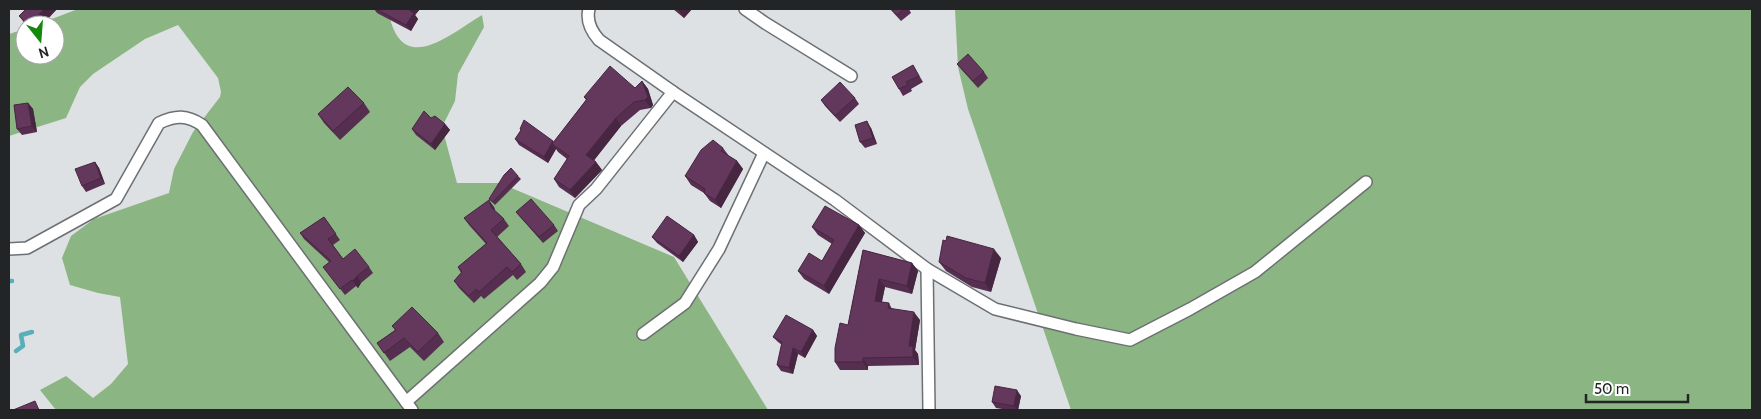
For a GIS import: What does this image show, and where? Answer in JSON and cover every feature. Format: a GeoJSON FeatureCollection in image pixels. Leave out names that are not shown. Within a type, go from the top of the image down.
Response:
{"type":"FeatureCollection","features":[{"type":"Feature","properties":{"kind":"street"},"geometry":{"type":"LineString","coordinates":[[589,9],[589,24],[599,40],[672,92],[835,200],[927,269],[995,309],[1130,340],[1255,272],[1366,182]]}},
{"type":"Feature","properties":{"kind":"street"},"geometry":{"type":"LineString","coordinates":[[744,9],[851,76]]}},
{"type":"Feature","properties":{"kind":"street"},"geometry":{"type":"LineString","coordinates":[[9,249],[26,248],[116,199],[159,123],[170,118],[182,116],[193,119],[202,125],[409,406],[540,283],[554,267],[579,205],[596,189],[672,92]]}},
{"type":"Feature","properties":{"kind":"street"},"geometry":{"type":"LineString","coordinates":[[643,334],[685,303],[719,249],[764,154]]}},
{"type":"Feature","properties":{"kind":"street"},"geometry":{"type":"LineString","coordinates":[[927,269],[929,410]]}},
{"type":"Feature","properties":{"kind":"green space"},"geometry":{"type":"Polygon","coordinates":[[[78,9],[388,9],[394,30],[403,42],[414,47],[426,46],[440,41],[482,15],[484,27],[458,74],[455,101],[442,127],[457,183],[500,183],[674,257],[768,410],[56,410],[40,390],[66,376],[93,398],[111,384],[128,364],[120,297],[70,285],[62,258],[71,236],[94,219],[169,193],[174,169],[193,132],[220,97],[221,92],[218,78],[178,25],[145,39],[93,74],[80,87],[66,118],[9,136],[9,34],[15,32],[15,65],[65,65],[65,15],[62,15],[78,9]]]}},
{"type":"Feature","properties":{"kind":"green space"},"geometry":{"type":"Polygon","coordinates":[[[955,9],[1752,9],[1752,410],[1071,410],[968,109],[958,67],[955,9]]]}},
{"type":"Feature","properties":{"kind":"building"},"geometry":{"type":"Polygon","coordinates":[[[26,9],[44,9],[39,15],[20,15],[26,9]]]}},
{"type":"Feature","properties":{"kind":"building"},"geometry":{"type":"Polygon","coordinates":[[[376,9],[411,9],[410,11],[414,13],[406,25],[376,9]]]}},
{"type":"Feature","properties":{"kind":"building"},"geometry":{"type":"Polygon","coordinates":[[[891,9],[904,9],[897,15],[891,9]]]}},
{"type":"Feature","properties":{"kind":"building"},"geometry":{"type":"Polygon","coordinates":[[[968,54],[984,72],[973,81],[957,64],[968,54]]]}},
{"type":"Feature","properties":{"kind":"building"},"geometry":{"type":"Polygon","coordinates":[[[913,65],[919,76],[906,82],[908,85],[899,89],[892,77],[913,65]]]}},
{"type":"Feature","properties":{"kind":"building"},"geometry":{"type":"Polygon","coordinates":[[[610,66],[635,88],[642,81],[648,97],[645,100],[634,102],[616,118],[586,155],[596,162],[570,190],[554,179],[569,156],[552,144],[587,99],[584,97],[610,66]]]}},
{"type":"Feature","properties":{"kind":"building"},"geometry":{"type":"Polygon","coordinates":[[[840,82],[855,98],[835,116],[821,100],[840,82]]]}},
{"type":"Feature","properties":{"kind":"building"},"geometry":{"type":"Polygon","coordinates":[[[348,87],[364,103],[333,131],[318,114],[348,87]]]}},
{"type":"Feature","properties":{"kind":"building"},"geometry":{"type":"Polygon","coordinates":[[[28,103],[32,126],[17,129],[14,105],[28,103]]]}},
{"type":"Feature","properties":{"kind":"building"},"geometry":{"type":"Polygon","coordinates":[[[424,111],[431,118],[435,116],[445,124],[431,144],[412,129],[424,111]]]}},
{"type":"Feature","properties":{"kind":"building"},"geometry":{"type":"Polygon","coordinates":[[[524,120],[553,141],[544,157],[515,139],[521,130],[524,120]]]}},
{"type":"Feature","properties":{"kind":"building"},"geometry":{"type":"Polygon","coordinates":[[[867,121],[873,138],[860,142],[855,125],[867,121]]]}},
{"type":"Feature","properties":{"kind":"building"},"geometry":{"type":"Polygon","coordinates":[[[713,140],[723,148],[721,151],[737,161],[715,200],[704,193],[705,189],[685,176],[701,150],[713,140]]]}},
{"type":"Feature","properties":{"kind":"building"},"geometry":{"type":"Polygon","coordinates":[[[95,162],[101,178],[82,186],[75,169],[95,162]]]}},
{"type":"Feature","properties":{"kind":"building"},"geometry":{"type":"Polygon","coordinates":[[[511,168],[518,176],[493,202],[489,199],[504,175],[511,168]]]}},
{"type":"Feature","properties":{"kind":"building"},"geometry":{"type":"Polygon","coordinates":[[[531,199],[554,225],[539,237],[516,212],[531,199]]]}},
{"type":"Feature","properties":{"kind":"building"},"geometry":{"type":"Polygon","coordinates":[[[489,200],[491,207],[504,219],[491,230],[521,264],[512,272],[507,267],[479,292],[476,289],[469,296],[454,281],[462,272],[458,267],[487,243],[464,218],[489,200]]]}},
{"type":"Feature","properties":{"kind":"building"},"geometry":{"type":"Polygon","coordinates":[[[825,206],[859,225],[824,286],[798,271],[809,253],[822,261],[834,240],[812,227],[825,206]]]}},
{"type":"Feature","properties":{"kind":"building"},"geometry":{"type":"Polygon","coordinates":[[[667,216],[694,235],[679,256],[652,237],[667,216]]]}},
{"type":"Feature","properties":{"kind":"building"},"geometry":{"type":"Polygon","coordinates":[[[324,217],[336,234],[328,239],[343,259],[355,249],[369,267],[340,289],[323,267],[331,261],[300,233],[324,217]]]}},
{"type":"Feature","properties":{"kind":"building"},"geometry":{"type":"Polygon","coordinates":[[[947,236],[994,249],[985,283],[966,278],[939,262],[943,240],[946,241],[947,236]]]}},
{"type":"Feature","properties":{"kind":"building"},"geometry":{"type":"Polygon","coordinates":[[[863,250],[912,263],[907,286],[879,279],[875,301],[889,303],[888,308],[914,312],[909,346],[913,346],[913,357],[863,358],[863,362],[835,362],[835,348],[840,323],[848,325],[863,250]]]}},
{"type":"Feature","properties":{"kind":"building"},"geometry":{"type":"Polygon","coordinates":[[[412,307],[438,333],[418,352],[404,338],[384,353],[377,343],[396,330],[392,326],[412,307]]]}},
{"type":"Feature","properties":{"kind":"building"},"geometry":{"type":"Polygon","coordinates":[[[786,315],[813,330],[801,352],[793,348],[789,368],[777,365],[782,342],[773,337],[786,315]]]}},
{"type":"Feature","properties":{"kind":"building"},"geometry":{"type":"Polygon","coordinates":[[[995,386],[1017,390],[1014,406],[992,402],[995,386]]]}},
{"type":"Feature","properties":{"kind":"building"},"geometry":{"type":"Polygon","coordinates":[[[35,401],[39,410],[13,410],[35,401]]]}},
{"type":"Feature","properties":{"kind":"waterway"},"geometry":{"type":"LineString","coordinates":[[16,351],[23,346],[21,335],[32,332]]}}]}
